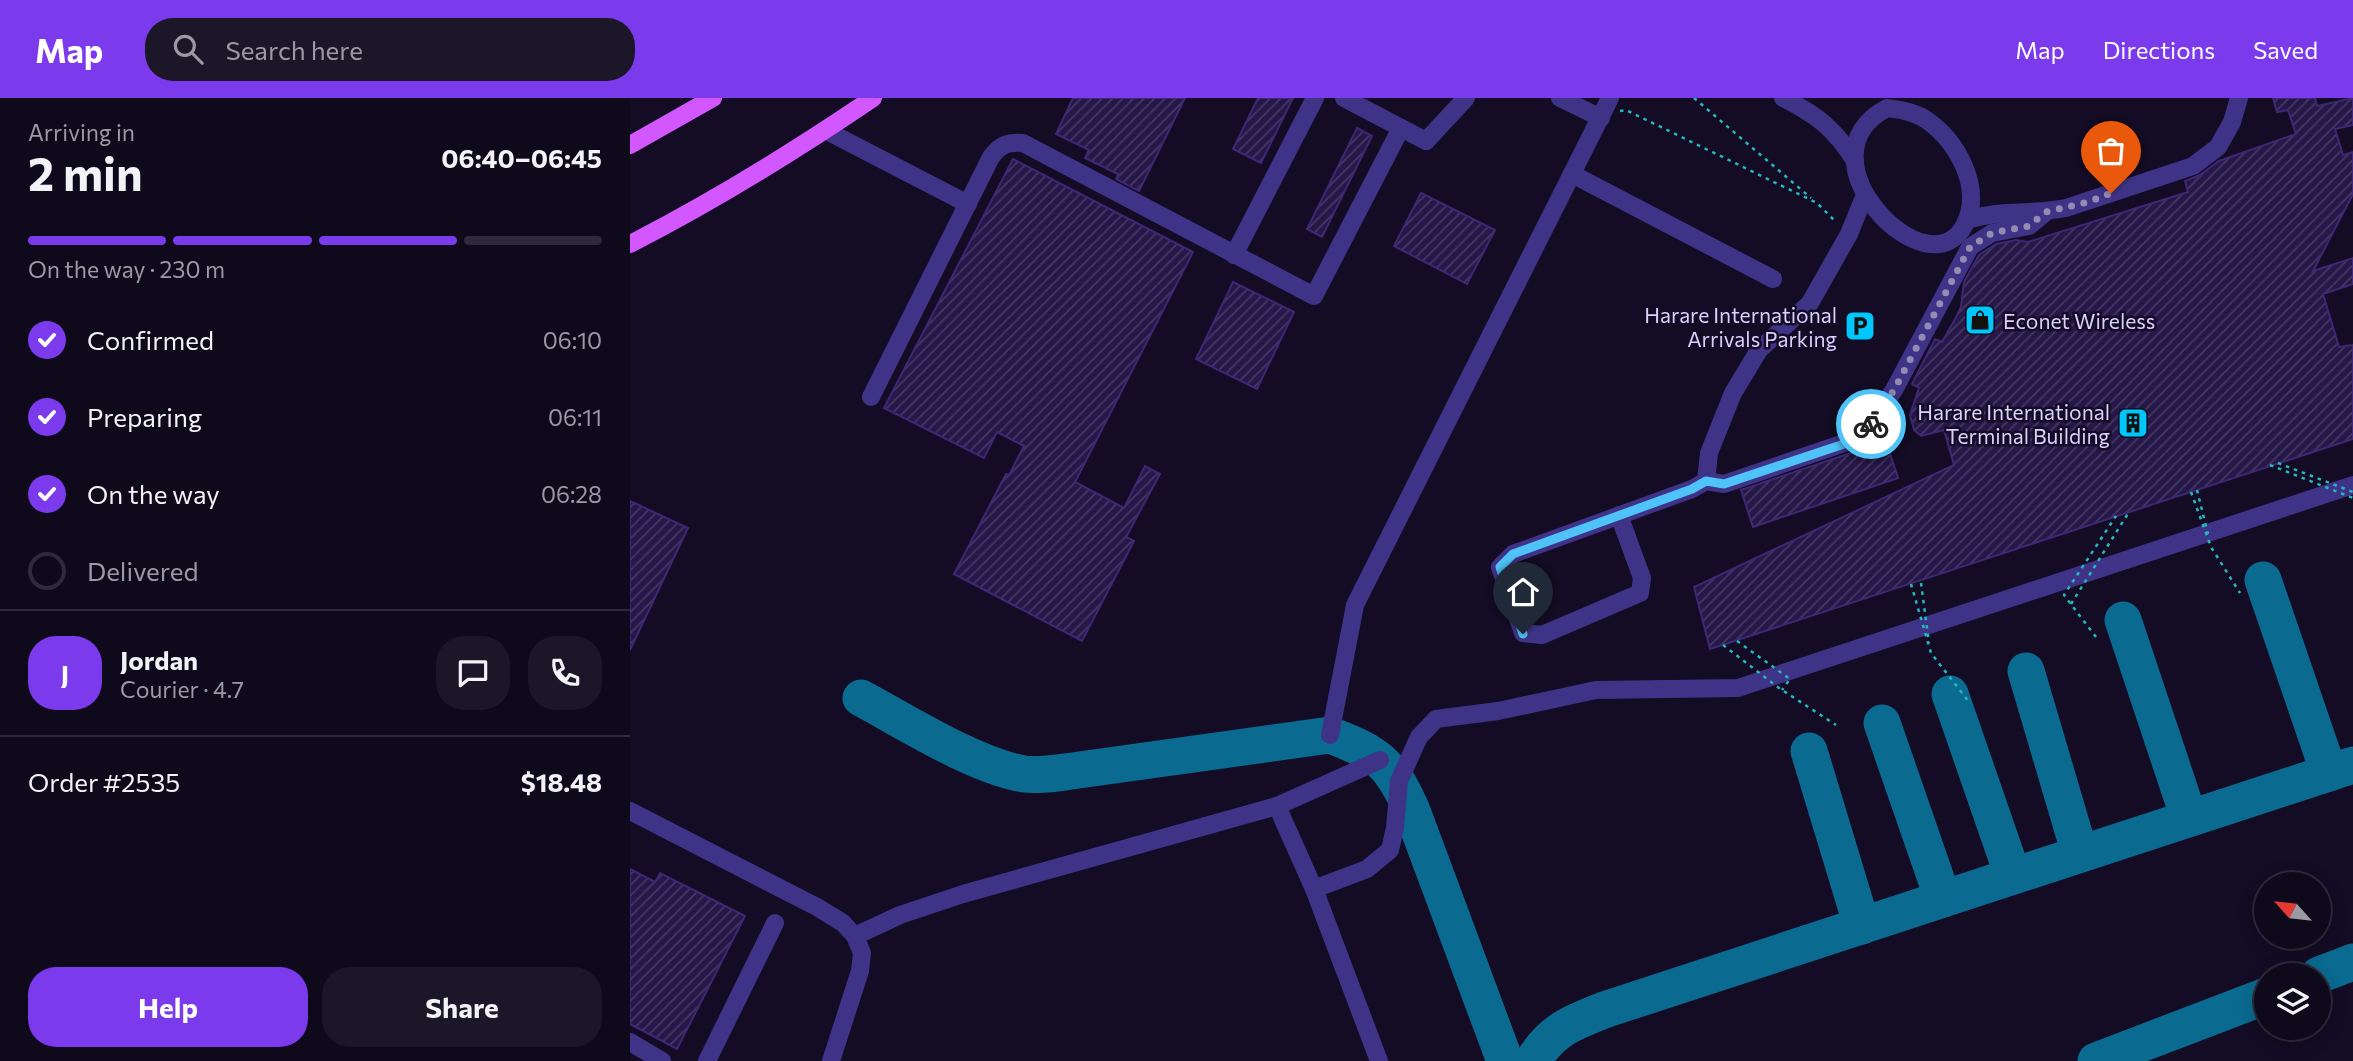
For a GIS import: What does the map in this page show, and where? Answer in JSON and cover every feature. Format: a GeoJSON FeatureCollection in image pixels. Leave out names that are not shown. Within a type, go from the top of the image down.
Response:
{"type":"FeatureCollection","features":[{"type":"Feature","properties":{"kind":"main road"},"geometry":{"type":"LineString","coordinates":[[630,145],[713,98]]}},
{"type":"Feature","properties":{"kind":"main road"},"geometry":{"type":"LineString","coordinates":[[630,244],[825,130],[873,98]]}},
{"type":"Feature","properties":{"kind":"street"},"geometry":{"type":"LineString","coordinates":[[1234,256],[1315,98]]}},
{"type":"Feature","properties":{"kind":"street"},"geometry":{"type":"LineString","coordinates":[[1344,98],[1426,141],[1466,98]]}},
{"type":"Feature","properties":{"kind":"street"},"geometry":{"type":"LineString","coordinates":[[1560,98],[1601,118]]}},
{"type":"Feature","properties":{"kind":"street"},"geometry":{"type":"LineString","coordinates":[[1330,735],[1355,605],[1610,98]]}},
{"type":"Feature","properties":{"kind":"street"},"geometry":{"type":"LineString","coordinates":[[1783,98],[1822,119],[1855,160]]}},
{"type":"Feature","properties":{"kind":"street"},"geometry":{"type":"LineString","coordinates":[[1919,98],[1928,121]]}},
{"type":"Feature","properties":{"kind":"street"},"geometry":{"type":"LineString","coordinates":[[1967,220],[2012,211],[2046,212],[2088,202],[2193,166],[2225,137],[2237,110],[2239,98]]}},
{"type":"Feature","properties":{"kind":"street"},"geometry":{"type":"LineString","coordinates":[[1891,103],[1928,121],[1956,150],[1968,175],[1970,202],[1967,220],[1954,237],[1934,245],[1924,244],[1902,234],[1865,195],[1855,160],[1855,146],[1862,130],[1873,116],[1891,103]]}},
{"type":"Feature","properties":{"kind":"street"},"geometry":{"type":"LineString","coordinates":[[871,397],[991,157],[1000,146],[1012,142],[1023,143],[1314,296],[1401,128]]}},
{"type":"Feature","properties":{"kind":"street"},"geometry":{"type":"LineString","coordinates":[[825,130],[968,204]]}},
{"type":"Feature","properties":{"kind":"street"},"geometry":{"type":"LineString","coordinates":[[1572,174],[1773,279]]}},
{"type":"Feature","properties":{"kind":"street"},"geometry":{"type":"LineString","coordinates":[[1706,481],[1709,453],[1732,393],[1759,350],[1810,303],[1849,234],[1865,195]]}},
{"type":"Feature","properties":{"kind":"street"},"geometry":{"type":"LineString","coordinates":[[1619,515],[1642,578],[1640,593],[1542,635],[1523,634],[1500,567],[1513,554],[1619,515],[1692,489],[1706,481],[1724,484],[1862,438],[1894,390],[1970,247],[1992,233],[2029,226],[2046,212]]}},
{"type":"Feature","properties":{"kind":"street"},"geometry":{"type":"LineString","coordinates":[[1314,889],[1367,869],[1390,850],[1395,828],[1399,781],[1419,737],[1436,719],[1498,711],[1596,690],[1738,688],[2353,485]]}},
{"type":"Feature","properties":{"kind":"street"},"geometry":{"type":"LineString","coordinates":[[855,936],[900,915],[963,894],[1277,806],[1380,760]]}},
{"type":"Feature","properties":{"kind":"street"},"geometry":{"type":"LineString","coordinates":[[1277,806],[1314,889],[1379,1061]]}},
{"type":"Feature","properties":{"kind":"street"},"geometry":{"type":"LineString","coordinates":[[631,814],[817,906],[843,923],[855,936],[862,953],[860,971],[831,1061]]}},
{"type":"Feature","properties":{"kind":"street"},"geometry":{"type":"LineString","coordinates":[[707,1061],[775,923]]}},
{"type":"Feature","properties":{"kind":"street"},"geometry":{"type":"LineString","coordinates":[[630,1042],[663,1061]]}},
{"type":"Feature","properties":{"kind":"path"},"geometry":{"type":"LineString","coordinates":[[1694,98],[1817,203],[1849,234]]}},
{"type":"Feature","properties":{"kind":"path"},"geometry":{"type":"LineString","coordinates":[[1601,118],[1611,111],[1626,110],[1817,203]]}},
{"type":"Feature","properties":{"kind":"path"},"geometry":{"type":"LineString","coordinates":[[2278,463],[2353,492]]}},
{"type":"Feature","properties":{"kind":"path"},"geometry":{"type":"LineString","coordinates":[[2270,465],[2353,498]]}},
{"type":"Feature","properties":{"kind":"path"},"geometry":{"type":"LineString","coordinates":[[2197,490],[2211,547]]}},
{"type":"Feature","properties":{"kind":"path"},"geometry":{"type":"LineString","coordinates":[[2191,492],[2211,547],[2240,593]]}},
{"type":"Feature","properties":{"kind":"path"},"geometry":{"type":"LineString","coordinates":[[2071,604],[2129,512]]}},
{"type":"Feature","properties":{"kind":"path"},"geometry":{"type":"LineString","coordinates":[[2096,637],[2064,595],[2116,516]]}},
{"type":"Feature","properties":{"kind":"path"},"geometry":{"type":"LineString","coordinates":[[1921,583],[1931,653]]}},
{"type":"Feature","properties":{"kind":"path"},"geometry":{"type":"LineString","coordinates":[[1911,584],[1931,653],[1969,702]]}},
{"type":"Feature","properties":{"kind":"path"},"geometry":{"type":"LineString","coordinates":[[1737,640],[1790,679],[1782,690]]}},
{"type":"Feature","properties":{"kind":"path"},"geometry":{"type":"LineString","coordinates":[[1723,645],[1782,690],[1836,725]]}},
{"type":"Feature","properties":{"kind":"building"},"geometry":{"type":"Polygon","coordinates":[[[1073,98],[1185,98],[1139,191],[1116,179],[1118,174],[1085,158],[1089,150],[1056,134],[1073,98]]]}},
{"type":"Feature","properties":{"kind":"building"},"geometry":{"type":"Polygon","coordinates":[[[1258,98],[1293,98],[1261,163],[1233,149],[1258,98]]]}},
{"type":"Feature","properties":{"kind":"building","name":"Harare International Terminal Building"},"geometry":{"type":"Polygon","coordinates":[[[2273,98],[2315,98],[2317,106],[2353,98],[2353,125],[2335,129],[2343,155],[2353,152],[2353,194],[2313,271],[2353,258],[2353,284],[2323,294],[2339,347],[2353,345],[2353,439],[1710,649],[1694,587],[1954,465],[1944,430],[1921,436],[1914,430],[1910,415],[1919,388],[1912,384],[1935,339],[1942,342],[1954,321],[1961,307],[1964,282],[1979,255],[1996,244],[2016,240],[2028,242],[2188,192],[2185,181],[2200,175],[2219,161],[2296,134],[2288,110],[2277,112],[2273,98]]]}},
{"type":"Feature","properties":{"kind":"building"},"geometry":{"type":"Polygon","coordinates":[[[1357,128],[1372,136],[1322,237],[1307,229],[1357,128]]]}},
{"type":"Feature","properties":{"kind":"building"},"geometry":{"type":"Polygon","coordinates":[[[1013,159],[1193,252],[1075,482],[1124,508],[1145,466],[1160,474],[1126,537],[1134,541],[1082,641],[954,574],[1006,474],[1009,475],[1024,446],[997,432],[984,458],[884,408],[1013,159]]]}},
{"type":"Feature","properties":{"kind":"building"},"geometry":{"type":"Polygon","coordinates":[[[1421,193],[1495,230],[1467,284],[1394,246],[1421,193]]]}},
{"type":"Feature","properties":{"kind":"building"},"geometry":{"type":"Polygon","coordinates":[[[1233,282],[1294,312],[1257,389],[1196,359],[1233,282]]]}},
{"type":"Feature","properties":{"kind":"building"},"geometry":{"type":"Polygon","coordinates":[[[1885,438],[1898,478],[1753,527],[1741,490],[1866,448],[1872,442],[1885,438]]]}},
{"type":"Feature","properties":{"kind":"building"},"geometry":{"type":"Polygon","coordinates":[[[630,501],[688,528],[630,650],[630,501]]]}},
{"type":"Feature","properties":{"kind":"building"},"geometry":{"type":"Polygon","coordinates":[[[630,869],[655,882],[660,873],[745,916],[677,1049],[630,1024],[630,869]]]}},
{"type":"Feature","properties":{"kind":"taxiway"},"geometry":{"type":"LineString","coordinates":[[2263,580],[2329,773]]}},
{"type":"Feature","properties":{"kind":"taxiway"},"geometry":{"type":"LineString","coordinates":[[2123,620],[2189,818]]}},
{"type":"Feature","properties":{"kind":"taxiway"},"geometry":{"type":"LineString","coordinates":[[2026,671],[2080,854]]}},
{"type":"Feature","properties":{"kind":"taxiway"},"geometry":{"type":"LineString","coordinates":[[1950,694],[2013,876]]}},
{"type":"Feature","properties":{"kind":"taxiway"},"geometry":{"type":"LineString","coordinates":[[861,698],[963,753],[1024,774],[1060,773],[1330,735],[1372,754],[1397,781],[1412,811],[1505,1061]]}},
{"type":"Feature","properties":{"kind":"taxiway"},"geometry":{"type":"LineString","coordinates":[[1882,723],[1943,899]]}},
{"type":"Feature","properties":{"kind":"taxiway"},"geometry":{"type":"LineString","coordinates":[[1809,751],[1862,926]]}},
{"type":"Feature","properties":{"kind":"taxiway"},"geometry":{"type":"LineString","coordinates":[[1533,1061],[1556,1034],[1607,1009],[2353,765]]}},
{"type":"Feature","properties":{"kind":"taxiway"},"geometry":{"type":"LineString","coordinates":[[2331,970],[2353,962]]}},
{"type":"Feature","properties":{"kind":"taxiway"},"geometry":{"type":"LineString","coordinates":[[2096,1061],[2254,1001]]}},
{"type":"Feature","properties":{"kind":"way so far"},"geometry":{"type":"LineString","coordinates":[[1871,424],[1894,390],[1970,247],[1992,233],[2029,226],[2046,212],[2088,202],[2111,193]]}},
{"type":"Feature","properties":{"kind":"place","name":"Econet Wireless"},"geometry":{"type":"Point","coordinates":[1980,320]}},
{"type":"Feature","properties":{"kind":"place","name":"Harare International Arrivals Parking"},"geometry":{"type":"Point","coordinates":[1860,326]}},
{"type":"Feature","properties":{"kind":"place","name":"Harare International Terminal Building"},"geometry":{"type":"Point","coordinates":[2133,423]}},
{"type":"Feature","properties":{"kind":"route"},"geometry":{"type":"LineString","coordinates":[[1523,634],[1500,567],[1513,554],[1692,489],[1706,481],[1724,484],[1862,438],[1871,424]]}}]}
